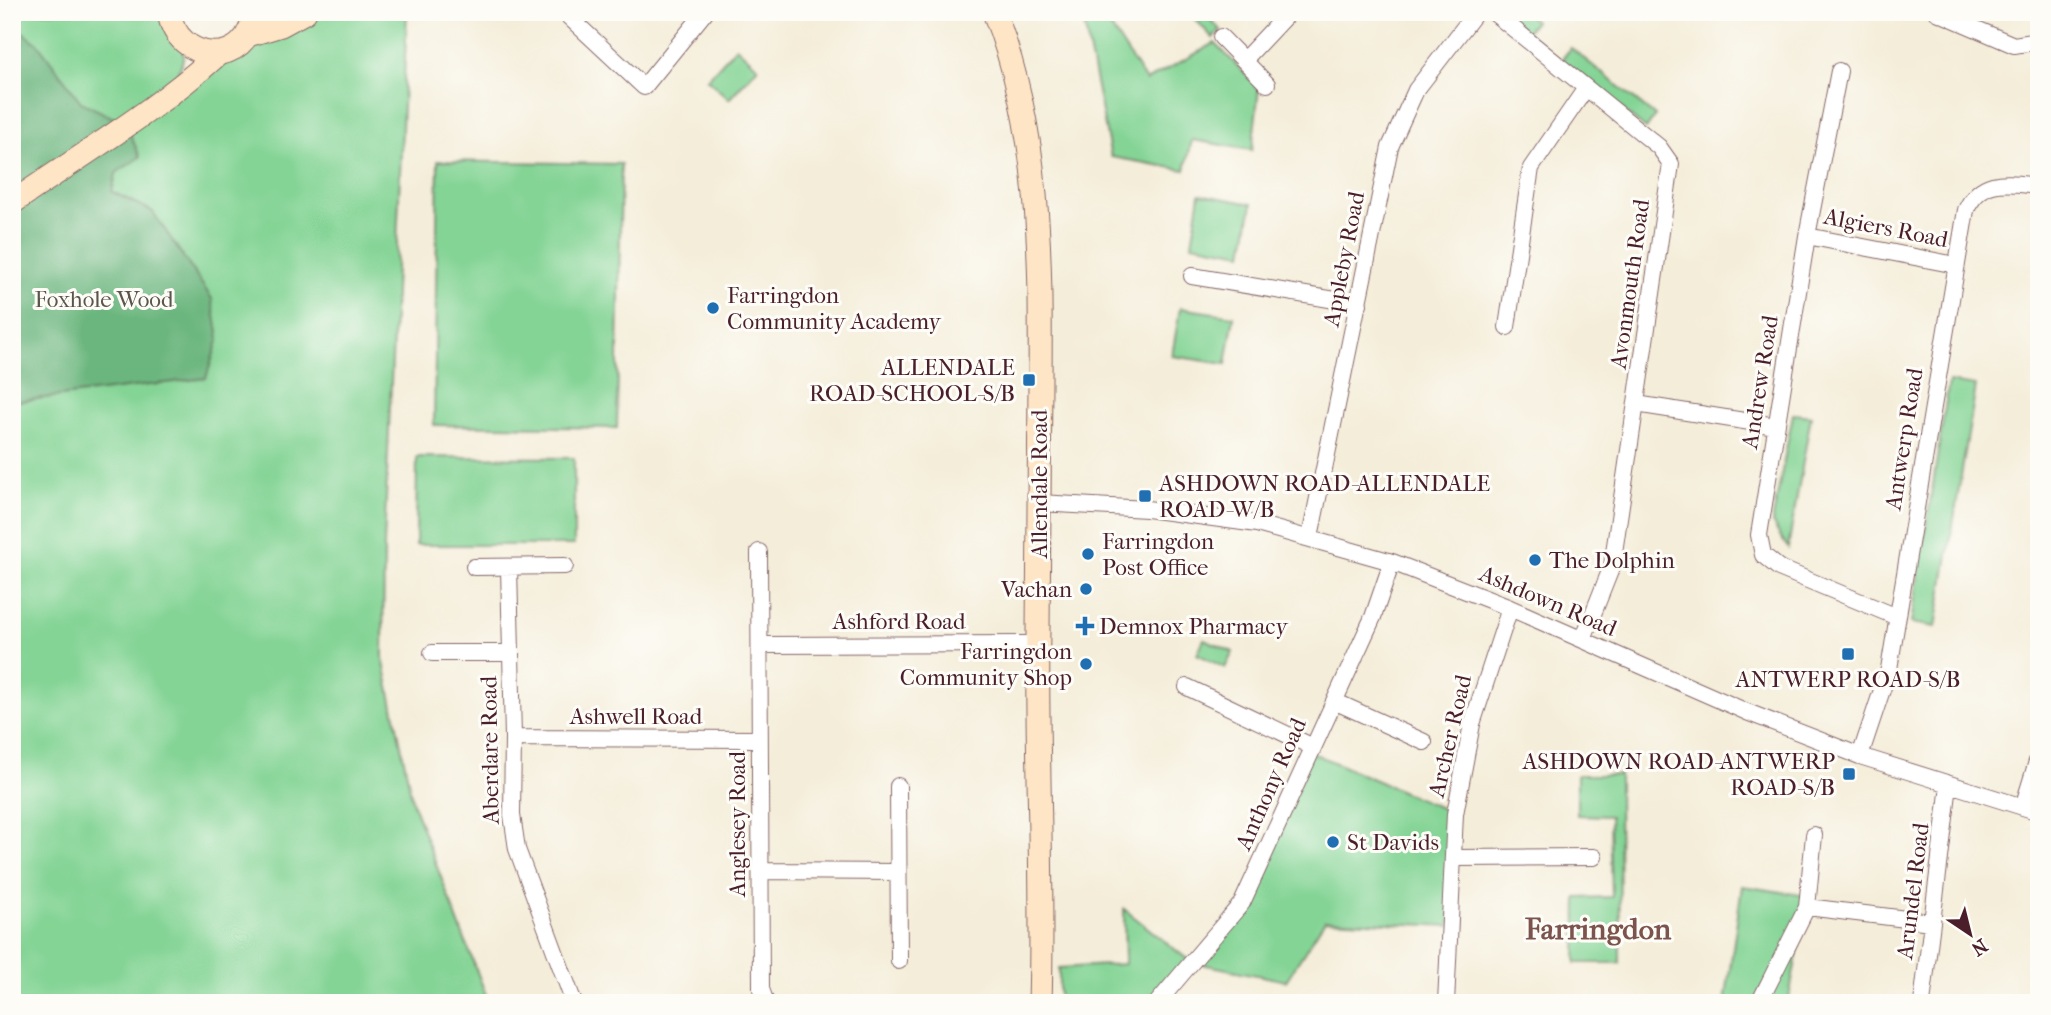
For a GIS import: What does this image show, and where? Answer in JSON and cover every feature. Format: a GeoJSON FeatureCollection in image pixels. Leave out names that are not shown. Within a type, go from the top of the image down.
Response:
{"type":"FeatureCollection","features":[{"type":"Feature","properties":{"kind":"street"},"geometry":{"type":"LineString","coordinates":[[248,35],[254,12]]}},
{"type":"Feature","properties":{"kind":"street"},"geometry":{"type":"LineString","coordinates":[[12,203],[164,98],[217,55],[230,51],[248,35],[281,25],[305,12]]}},
{"type":"Feature","properties":{"kind":"street"},"geometry":{"type":"LineString","coordinates":[[568,16],[643,87],[705,12]]}},
{"type":"Feature","properties":{"kind":"street","name":"Allendale Road"},"geometry":{"type":"LineString","coordinates":[[994,12],[1019,90],[1031,160],[1041,258],[1038,643],[1043,921],[1040,1003]]}},
{"type":"Feature","properties":{"kind":"street"},"geometry":{"type":"LineString","coordinates":[[1244,60],[1289,12]]}},
{"type":"Feature","properties":{"kind":"street","name":"Appleby Road"},"geometry":{"type":"LineString","coordinates":[[1310,537],[1390,147],[1416,90],[1476,12]]}},
{"type":"Feature","properties":{"kind":"street","name":"Avonmouth Road"},"geometry":{"type":"LineString","coordinates":[[1493,12],[1659,147],[1671,164],[1612,566],[1583,639]]}},
{"type":"Feature","properties":{"kind":"street"},"geometry":{"type":"LineString","coordinates":[[1937,12],[2014,45],[2039,41]]}},
{"type":"Feature","properties":{"kind":"street"},"geometry":{"type":"LineString","coordinates":[[168,14],[183,40],[217,55]]}},
{"type":"Feature","properties":{"kind":"street"},"geometry":{"type":"LineString","coordinates":[[1221,37],[1267,84]]}},
{"type":"Feature","properties":{"kind":"street"},"geometry":{"type":"LineString","coordinates":[[164,98],[179,72],[184,55],[183,40]]}},
{"type":"Feature","properties":{"kind":"street","name":"Andrew Road"},"geometry":{"type":"LineString","coordinates":[[1839,71],[1807,236],[1759,535],[1763,555],[1779,568],[1897,617]]}},
{"type":"Feature","properties":{"kind":"street"},"geometry":{"type":"LineString","coordinates":[[1507,327],[1531,168],[1586,88]]}},
{"type":"Feature","properties":{"kind":"street","name":"Antwerp Road"},"geometry":{"type":"LineString","coordinates":[[1860,757],[1889,669],[1966,210],[1972,198],[1982,188],[1997,183],[2039,186]]}},
{"type":"Feature","properties":{"kind":"street","name":"Algiers Road"},"geometry":{"type":"LineString","coordinates":[[1807,236],[1956,265]]}},
{"type":"Feature","properties":{"kind":"street"},"geometry":{"type":"LineString","coordinates":[[1192,276],[1359,304]]}},
{"type":"Feature","properties":{"kind":"street"},"geometry":{"type":"LineString","coordinates":[[1636,404],[1776,426]]}},
{"type":"Feature","properties":{"kind":"street","name":"Ashdown Road"},"geometry":{"type":"LineString","coordinates":[[1040,503],[1147,509],[1257,524],[1392,562],[1510,608],[1747,712],[1860,757],[2031,810]]}},
{"type":"Feature","properties":{"kind":"street","name":"Anglesey Road"},"geometry":{"type":"LineString","coordinates":[[759,552],[761,989],[766,1003]]}},
{"type":"Feature","properties":{"kind":"street","name":"Anthony Road"},"geometry":{"type":"LineString","coordinates":[[1157,1003],[1242,903],[1373,617],[1392,562]]}},
{"type":"Feature","properties":{"kind":"street"},"geometry":{"type":"LineString","coordinates":[[474,567],[565,565]]}},
{"type":"Feature","properties":{"kind":"street","name":"Aberdare Road"},"geometry":{"type":"LineString","coordinates":[[509,567],[512,815],[517,849],[574,1003]]}},
{"type":"Feature","properties":{"kind":"street","name":"Archer Road"},"geometry":{"type":"LineString","coordinates":[[1447,1003],[1455,814],[1472,724],[1510,608]]}},
{"type":"Feature","properties":{"kind":"street","name":"Ashford Road"},"geometry":{"type":"LineString","coordinates":[[760,645],[1038,643]]}},
{"type":"Feature","properties":{"kind":"street"},"geometry":{"type":"LineString","coordinates":[[432,653],[511,653]]}},
{"type":"Feature","properties":{"kind":"street"},"geometry":{"type":"LineString","coordinates":[[1187,687],[1312,747]]}},
{"type":"Feature","properties":{"kind":"street"},"geometry":{"type":"LineString","coordinates":[[1334,701],[1424,742]]}},
{"type":"Feature","properties":{"kind":"street","name":"Ashwell Road"},"geometry":{"type":"LineString","coordinates":[[513,738],[759,739]]}},
{"type":"Feature","properties":{"kind":"street"},"geometry":{"type":"LineString","coordinates":[[2031,810],[2039,755]]}},
{"type":"Feature","properties":{"kind":"street","name":"Arundel Road"},"geometry":{"type":"LineString","coordinates":[[1922,1003],[1949,785]]}},
{"type":"Feature","properties":{"kind":"street"},"geometry":{"type":"LineString","coordinates":[[898,786],[899,961]]}},
{"type":"Feature","properties":{"kind":"street"},"geometry":{"type":"LineString","coordinates":[[1759,1003],[1807,907],[1814,835]]}},
{"type":"Feature","properties":{"kind":"street"},"geometry":{"type":"LineString","coordinates":[[1453,858],[1594,857]]}},
{"type":"Feature","properties":{"kind":"street"},"geometry":{"type":"LineString","coordinates":[[760,871],[898,872]]}},
{"type":"Feature","properties":{"kind":"street"},"geometry":{"type":"LineString","coordinates":[[1807,907],[1931,922]]}},
{"type":"Feature","properties":{"kind":"green space"},"geometry":{"type":"Polygon","coordinates":[[[12,12],[166,12],[180,36],[184,53],[179,71],[166,96],[305,12],[407,12],[384,545],[383,658],[413,804],[489,1003],[12,1003],[12,402],[34,399],[177,248],[152,211],[112,192],[116,173],[12,203],[38,44],[12,24],[12,12]]]}},
{"type":"Feature","properties":{"kind":"green space"},"geometry":{"type":"Polygon","coordinates":[[[1101,12],[1146,81],[1215,43],[1259,88],[1252,150],[1192,140],[1185,170],[1111,157],[1082,13],[1101,12]]]}},
{"type":"Feature","properties":{"kind":"green space"},"geometry":{"type":"Polygon","coordinates":[[[1188,12],[1203,12],[1221,30],[1213,38],[1188,12]]]}},
{"type":"Feature","properties":{"kind":"green space"},"geometry":{"type":"Polygon","coordinates":[[[1501,12],[1525,12],[1535,21],[1526,32],[1501,12]]]}},
{"type":"Feature","properties":{"kind":"green space","name":"Foxhole Wood"},"geometry":{"type":"Polygon","coordinates":[[[12,24],[38,44],[81,102],[126,124],[140,157],[116,173],[112,192],[152,211],[212,299],[219,338],[206,378],[12,402],[12,24]]]}},
{"type":"Feature","properties":{"kind":"green space"},"geometry":{"type":"Polygon","coordinates":[[[736,47],[758,67],[729,99],[707,79],[736,47]]]}},
{"type":"Feature","properties":{"kind":"green space"},"geometry":{"type":"Polygon","coordinates":[[[1571,48],[1655,116],[1646,129],[1561,60],[1571,48]]]}},
{"type":"Feature","properties":{"kind":"green space"},"geometry":{"type":"Polygon","coordinates":[[[438,161],[621,164],[617,428],[434,425],[438,161]]]}},
{"type":"Feature","properties":{"kind":"green space"},"geometry":{"type":"Polygon","coordinates":[[[1200,194],[1252,204],[1243,253],[1192,244],[1200,194]]]}},
{"type":"Feature","properties":{"kind":"green space"},"geometry":{"type":"Polygon","coordinates":[[[1180,308],[1234,316],[1226,364],[1172,356],[1180,308]]]}},
{"type":"Feature","properties":{"kind":"green space"},"geometry":{"type":"Polygon","coordinates":[[[1949,382],[1976,386],[1936,627],[1911,623],[1949,382]]]}},
{"type":"Feature","properties":{"kind":"green space"},"geometry":{"type":"Polygon","coordinates":[[[1793,414],[1811,416],[1788,548],[1772,523],[1793,414]]]}},
{"type":"Feature","properties":{"kind":"green space"},"geometry":{"type":"Polygon","coordinates":[[[417,457],[574,458],[574,545],[416,545],[417,457]]]}},
{"type":"Feature","properties":{"kind":"green space"},"geometry":{"type":"Polygon","coordinates":[[[1204,639],[1233,652],[1225,668],[1197,654],[1204,639]]]}},
{"type":"Feature","properties":{"kind":"green space"},"geometry":{"type":"Polygon","coordinates":[[[1310,752],[1455,814],[1450,926],[1325,920],[1286,981],[1192,962],[1157,1003],[1059,1003],[1059,968],[1125,964],[1124,909],[1191,962],[1242,903],[1310,752]]]}},
{"type":"Feature","properties":{"kind":"green space"},"geometry":{"type":"Polygon","coordinates":[[[1577,775],[1619,775],[1620,963],[1576,963],[1577,898],[1612,897],[1610,816],[1577,815],[1577,775]]]}},
{"type":"Feature","properties":{"kind":"green space"},"geometry":{"type":"Polygon","coordinates":[[[1742,886],[1808,896],[1788,1003],[1725,1003],[1742,886]]]}},
{"type":"Feature","properties":{"kind":"place","name":"Farringdon Community Academy"},"geometry":{"type":"Point","coordinates":[713,308]}},
{"type":"Feature","properties":{"kind":"place","name":"ALLENDALE ROAD-SCHOOL-S/B"},"geometry":{"type":"Point","coordinates":[1029,380]}},
{"type":"Feature","properties":{"kind":"place","name":"ASHDOWN ROAD-ALLENDALE ROAD-W/B"},"geometry":{"type":"Point","coordinates":[1145,496]}},
{"type":"Feature","properties":{"kind":"place","name":"Farringdon Post Office"},"geometry":{"type":"Point","coordinates":[1088,554]}},
{"type":"Feature","properties":{"kind":"place","name":"The Dolphin"},"geometry":{"type":"Point","coordinates":[1535,560]}},
{"type":"Feature","properties":{"kind":"place","name":"Vachan"},"geometry":{"type":"Point","coordinates":[1086,589]}},
{"type":"Feature","properties":{"kind":"place","name":"Demnox Pharmacy"},"geometry":{"type":"Point","coordinates":[1085,626]}},
{"type":"Feature","properties":{"kind":"place","name":"ANTWERP ROAD-S/B"},"geometry":{"type":"Point","coordinates":[1848,654]}},
{"type":"Feature","properties":{"kind":"place","name":"Farringdon Community Shop"},"geometry":{"type":"Point","coordinates":[1086,664]}},
{"type":"Feature","properties":{"kind":"place","name":"ASHDOWN ROAD-ANTWERP ROAD-S/B"},"geometry":{"type":"Point","coordinates":[1849,774]}},
{"type":"Feature","properties":{"kind":"place","name":"St Davids"},"geometry":{"type":"Point","coordinates":[1333,842]}},
{"type":"Feature","properties":{"kind":"district","name":"Farringdon"},"geometry":{"type":"Point","coordinates":[1598,929]}}]}
